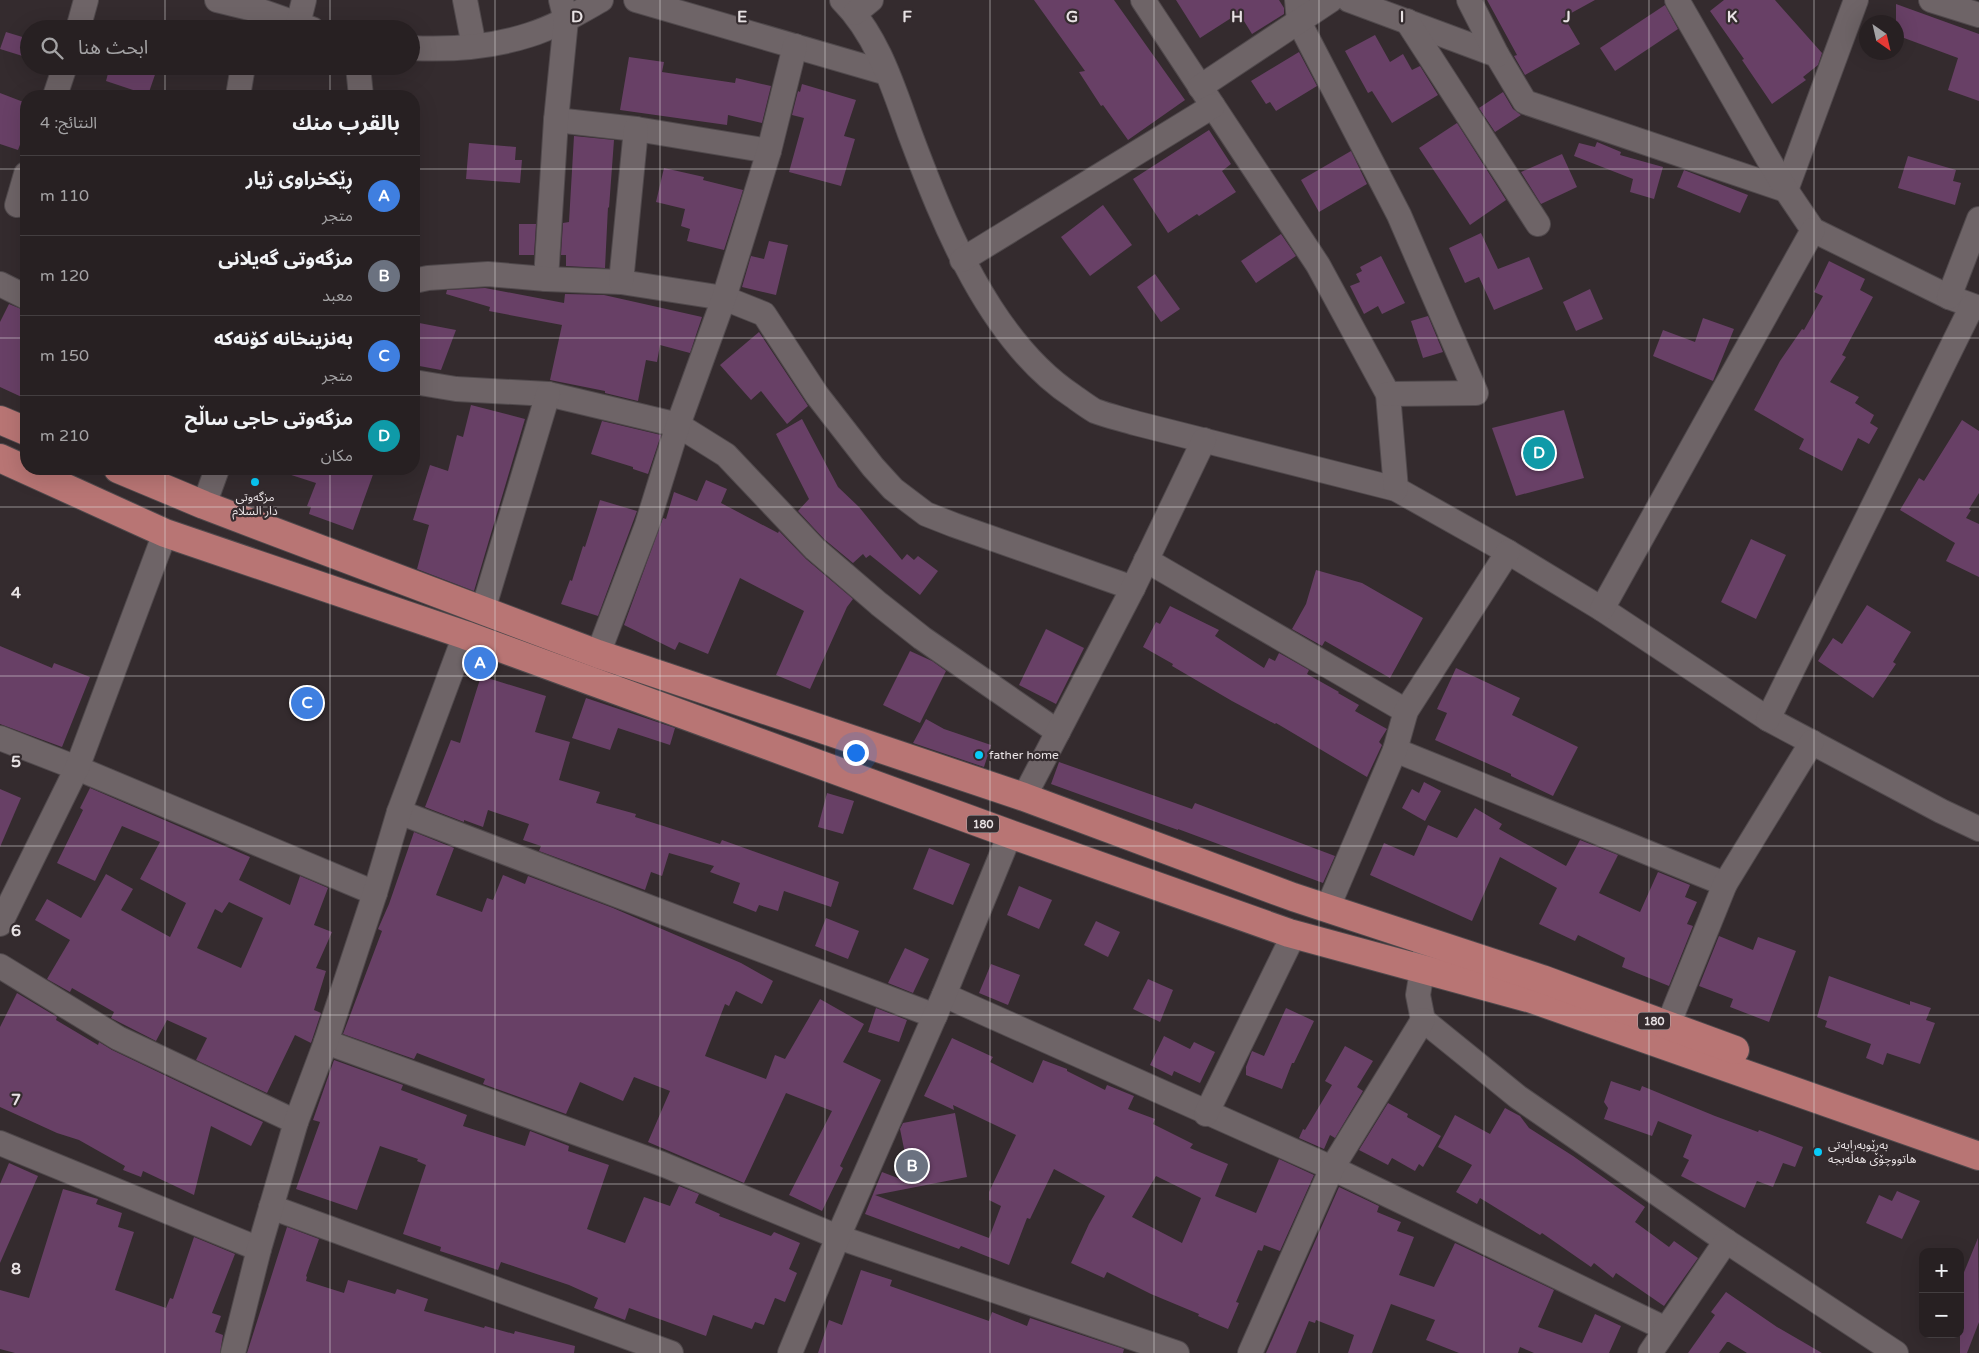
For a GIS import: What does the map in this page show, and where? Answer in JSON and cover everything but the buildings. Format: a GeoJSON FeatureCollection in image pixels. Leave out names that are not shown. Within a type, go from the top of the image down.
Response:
{"type":"FeatureCollection","features":[{"type":"Feature","properties":{"kind":"highway"},"geometry":{"type":"LineString","coordinates":[[0,420],[20,428]]}},
{"type":"Feature","properties":{"kind":"highway","name":"180"},"geometry":{"type":"LineString","coordinates":[[0,458],[20,467]]}},
{"type":"Feature","properties":{"kind":"highway","name":"180"},"geometry":{"type":"LineString","coordinates":[[37,475],[165,533],[465,635],[1010,834],[1294,934],[1532,999],[1979,1156]]}},
{"type":"Feature","properties":{"kind":"highway","name":"180"},"geometry":{"type":"LineString","coordinates":[[132,475],[204,505],[598,654],[1024,797],[1293,897],[1542,979],[1979,1139]]}},
{"type":"Feature","properties":{"kind":"street"},"geometry":{"type":"LineString","coordinates":[[80,20],[86,0]]}},
{"type":"Feature","properties":{"kind":"street"},"geometry":{"type":"LineString","coordinates":[[217,0],[255,19]]}},
{"type":"Feature","properties":{"kind":"street"},"geometry":{"type":"LineString","coordinates":[[304,0],[305,20]]}},
{"type":"Feature","properties":{"kind":"street"},"geometry":{"type":"LineString","coordinates":[[465,0],[474,46]]}},
{"type":"Feature","properties":{"kind":"street"},"geometry":{"type":"LineString","coordinates":[[420,49],[440,50],[474,46],[529,35],[564,10],[601,0]]}},
{"type":"Feature","properties":{"kind":"street"},"geometry":{"type":"LineString","coordinates":[[636,0],[886,72]]}},
{"type":"Feature","properties":{"kind":"street"},"geometry":{"type":"LineString","coordinates":[[1143,0],[1318,265],[1388,394],[1396,489]]}},
{"type":"Feature","properties":{"kind":"street"},"geometry":{"type":"LineString","coordinates":[[962,260],[1207,96],[1298,11],[1331,0]]}},
{"type":"Feature","properties":{"kind":"street"},"geometry":{"type":"LineString","coordinates":[[1349,0],[1497,55]]}},
{"type":"Feature","properties":{"kind":"street"},"geometry":{"type":"LineString","coordinates":[[1469,0],[1497,55],[1525,102],[1786,190]]}},
{"type":"Feature","properties":{"kind":"street"},"geometry":{"type":"LineString","coordinates":[[1677,0],[1786,190],[1813,230],[1950,297],[1975,307],[1768,719]]}},
{"type":"Feature","properties":{"kind":"street"},"geometry":{"type":"LineString","coordinates":[[1786,190],[1856,0]]}},
{"type":"Feature","properties":{"kind":"street"},"geometry":{"type":"LineString","coordinates":[[1931,0],[1979,15]]}},
{"type":"Feature","properties":{"kind":"street"},"geometry":{"type":"LineString","coordinates":[[856,4],[886,72],[938,208],[962,260],[1019,348],[1056,384],[1094,410],[1135,424],[1396,489],[1508,552],[1602,609],[1768,719],[1941,811],[1979,829]]}},
{"type":"Feature","properties":{"kind":"street"},"geometry":{"type":"LineString","coordinates":[[546,280],[564,10]]}},
{"type":"Feature","properties":{"kind":"street"},"geometry":{"type":"LineString","coordinates":[[1298,11],[1399,215],[1476,393],[1388,394]]}},
{"type":"Feature","properties":{"kind":"street"},"geometry":{"type":"LineString","coordinates":[[1407,21],[1538,224]]}},
{"type":"Feature","properties":{"kind":"street"},"geometry":{"type":"LineString","coordinates":[[598,654],[647,525],[678,425],[724,298],[769,151],[795,46]]}},
{"type":"Feature","properties":{"kind":"street"},"geometry":{"type":"LineString","coordinates":[[57,90],[62,75]]}},
{"type":"Feature","properties":{"kind":"street"},"geometry":{"type":"LineString","coordinates":[[239,90],[242,75]]}},
{"type":"Feature","properties":{"kind":"street"},"geometry":{"type":"LineString","coordinates":[[359,75],[360,90]]}},
{"type":"Feature","properties":{"kind":"street"},"geometry":{"type":"LineString","coordinates":[[556,120],[636,129],[769,151]]}},
{"type":"Feature","properties":{"kind":"street"},"geometry":{"type":"LineString","coordinates":[[621,282],[636,129]]}},
{"type":"Feature","properties":{"kind":"street"},"geometry":{"type":"LineString","coordinates":[[14,204],[20,189]]}},
{"type":"Feature","properties":{"kind":"street"},"geometry":{"type":"LineString","coordinates":[[1950,297],[1979,219]]}},
{"type":"Feature","properties":{"kind":"street"},"geometry":{"type":"LineString","coordinates":[[1602,609],[1813,230]]}},
{"type":"Feature","properties":{"kind":"street"},"geometry":{"type":"LineString","coordinates":[[420,280],[488,274],[546,280],[621,282],[724,298],[764,314],[828,409],[880,474],[908,502],[926,514],[954,525],[1133,588]]}},
{"type":"Feature","properties":{"kind":"street"},"geometry":{"type":"LineString","coordinates":[[0,284],[20,294]]}},
{"type":"Feature","properties":{"kind":"street"},"geometry":{"type":"LineString","coordinates":[[420,383],[456,389],[548,394],[678,425],[726,454],[815,549],[879,604],[922,638],[1058,732]]}},
{"type":"Feature","properties":{"kind":"street"},"geometry":{"type":"LineString","coordinates":[[484,610],[548,394]]}},
{"type":"Feature","properties":{"kind":"street"},"geometry":{"type":"LineString","coordinates":[[1024,797],[1133,588],[1204,440]]}},
{"type":"Feature","properties":{"kind":"street"},"geometry":{"type":"LineString","coordinates":[[204,505],[215,475]]}},
{"type":"Feature","properties":{"kind":"street"},"geometry":{"type":"LineString","coordinates":[[1,920],[77,768],[165,533]]}},
{"type":"Feature","properties":{"kind":"street"},"geometry":{"type":"LineString","coordinates":[[1328,907],[1395,750],[1406,711],[1508,552]]}},
{"type":"Feature","properties":{"kind":"street"},"geometry":{"type":"LineString","coordinates":[[1146,560],[1406,711]]}},
{"type":"Feature","properties":{"kind":"street"},"geometry":{"type":"LineString","coordinates":[[233,1353],[259,1250],[296,1122],[326,1042],[375,893],[399,812],[465,635]]}},
{"type":"Feature","properties":{"kind":"street"},"geometry":{"type":"LineString","coordinates":[[0,738],[77,768],[375,893]]}},
{"type":"Feature","properties":{"kind":"street"},"geometry":{"type":"LineString","coordinates":[[1668,1026],[1725,884],[1812,742]]}},
{"type":"Feature","properties":{"kind":"street"},"geometry":{"type":"LineString","coordinates":[[1395,750],[1725,884]]}},
{"type":"Feature","properties":{"kind":"street"},"geometry":{"type":"LineString","coordinates":[[399,812],[940,1006],[1206,1114],[1332,1168],[1666,1329]]}},
{"type":"Feature","properties":{"kind":"street"},"geometry":{"type":"LineString","coordinates":[[790,1353],[838,1237],[940,1006],[1010,834]]}},
{"type":"Feature","properties":{"kind":"street"},"geometry":{"type":"LineString","coordinates":[[1206,1114],[1294,934]]}},
{"type":"Feature","properties":{"kind":"street"},"geometry":{"type":"LineString","coordinates":[[1250,1353],[1332,1168],[1422,1020],[1418,995],[1421,969],[1428,941]]}},
{"type":"Feature","properties":{"kind":"street"},"geometry":{"type":"LineString","coordinates":[[0,966],[118,1038],[296,1122]]}},
{"type":"Feature","properties":{"kind":"street"},"geometry":{"type":"LineString","coordinates":[[1422,1020],[1518,1097],[1726,1241],[1896,1353]]}},
{"type":"Feature","properties":{"kind":"street"},"geometry":{"type":"LineString","coordinates":[[326,1042],[662,1164],[838,1237],[1177,1353]]}},
{"type":"Feature","properties":{"kind":"street"},"geometry":{"type":"LineString","coordinates":[[0,1142],[259,1250]]}},
{"type":"Feature","properties":{"kind":"street"},"geometry":{"type":"LineString","coordinates":[[271,1207],[671,1353]]}},
{"type":"Feature","properties":{"kind":"street"},"geometry":{"type":"LineString","coordinates":[[1650,1353],[1726,1241]]}},
{"type":"Feature","properties":{"kind":"place","name":"مزگەوتی حاجی ساڵح"},"geometry":{"type":"Point","coordinates":[1539,453]}},
{"type":"Feature","properties":{"kind":"place","name":"مزگەوتی دار السلام"},"geometry":{"type":"Point","coordinates":[255,482]}},
{"type":"Feature","properties":{"kind":"place","name":"ڕێکخراوی ژیار"},"geometry":{"type":"Point","coordinates":[480,663]}},
{"type":"Feature","properties":{"kind":"place","name":"بەنزینخانە کۆنەکە"},"geometry":{"type":"Point","coordinates":[307,703]}},
{"type":"Feature","properties":{"kind":"place","name":"father home"},"geometry":{"type":"Point","coordinates":[979,755]}},
{"type":"Feature","properties":{"kind":"place","name":"بەڕێوبەرایەتی هاتووچۆی هەڵەبجە"},"geometry":{"type":"Point","coordinates":[1818,1152]}},
{"type":"Feature","properties":{"kind":"place","name":"مزگەوتی گەیلانی"},"geometry":{"type":"Point","coordinates":[912,1166]}}]}
